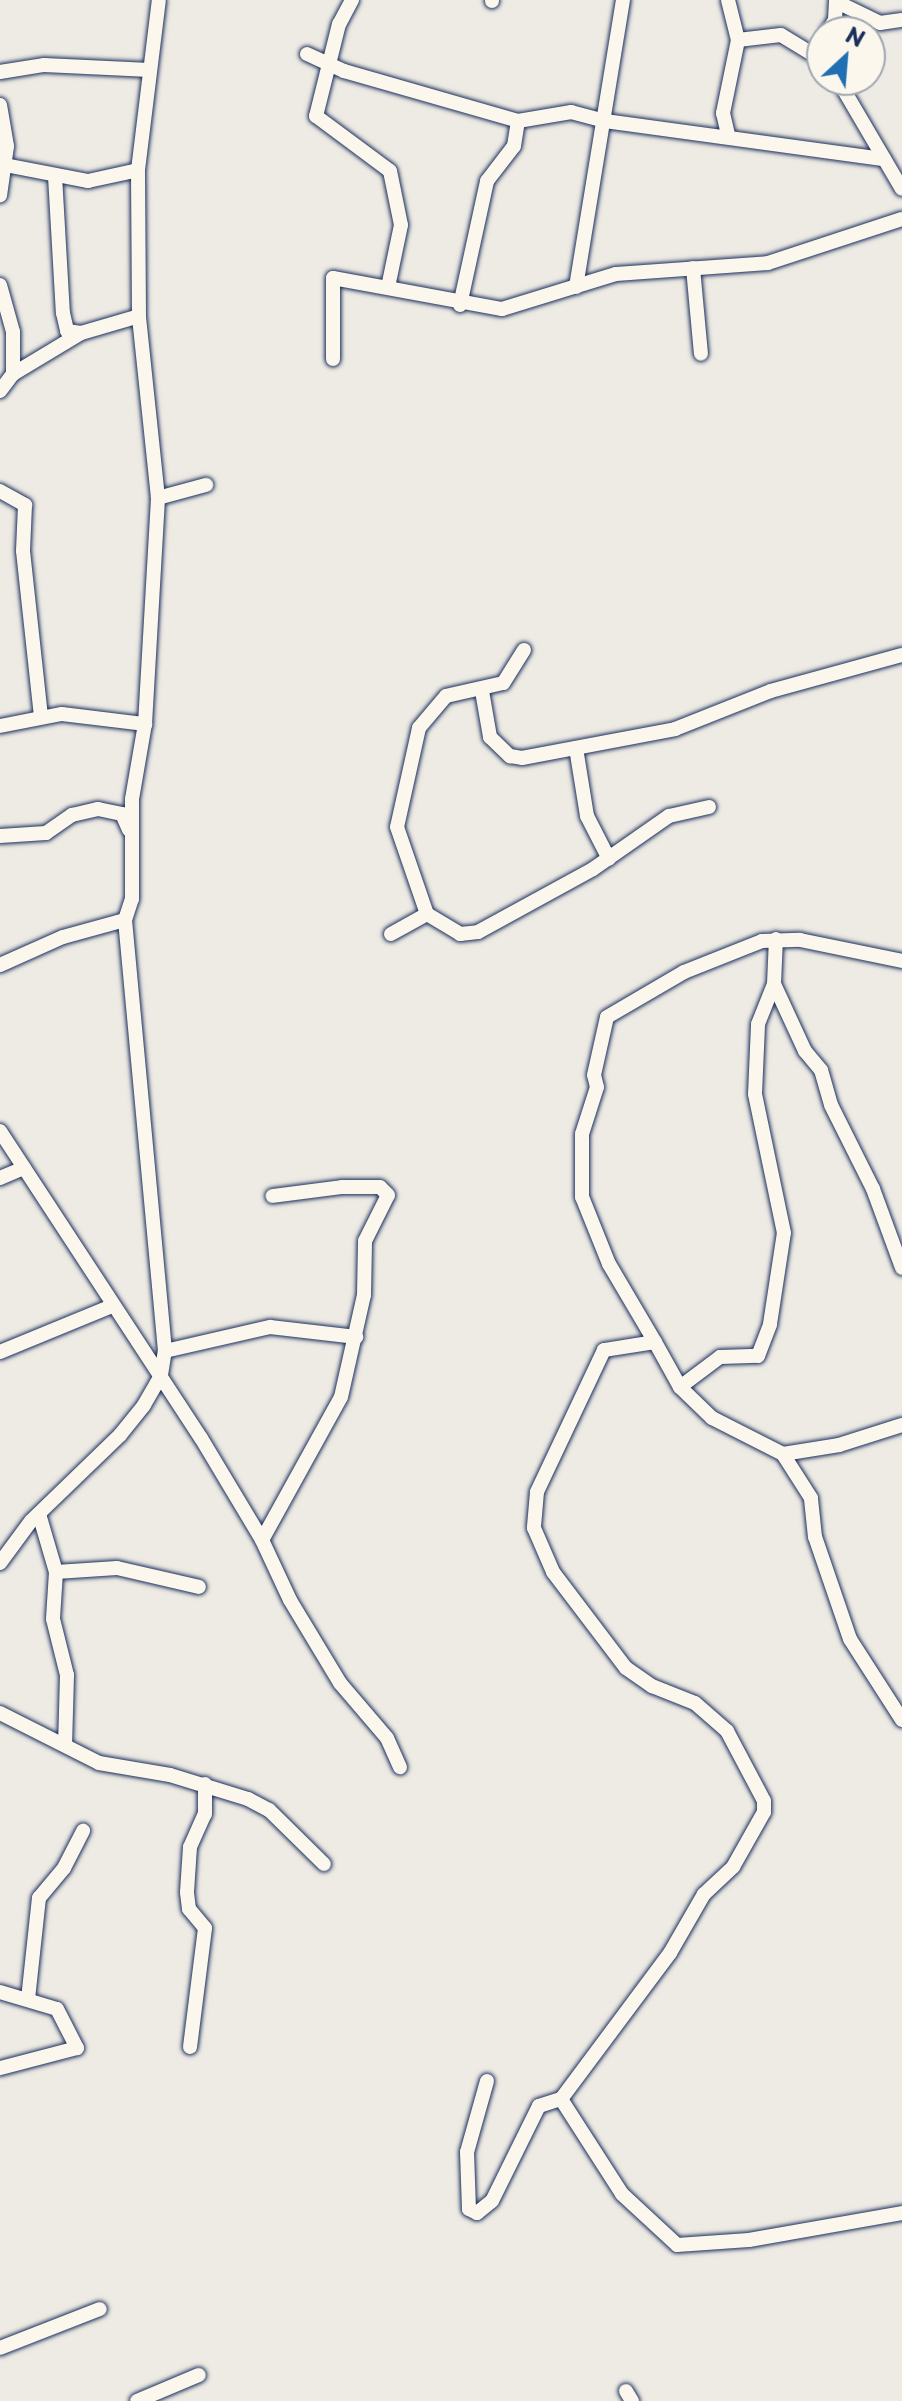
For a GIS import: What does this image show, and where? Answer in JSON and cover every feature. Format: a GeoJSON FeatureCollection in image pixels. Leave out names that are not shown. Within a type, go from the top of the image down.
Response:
{"type":"FeatureCollection","features":[{"type":"Feature","properties":{"kind":"street"},"geometry":{"type":"LineString","coordinates":[[3,1556],[39,1514],[120,1435],[161,1375],[165,1351],[125,920],[132,899],[132,799],[145,724],[158,498],[139,316],[138,170],[159,0]]}},
{"type":"Feature","properties":{"kind":"street"},"geometry":{"type":"LineString","coordinates":[[352,0],[339,24],[316,116],[375,156],[392,180],[401,225],[388,287]]}},
{"type":"Feature","properties":{"kind":"street"},"geometry":{"type":"LineString","coordinates":[[576,287],[623,0]]}},
{"type":"Feature","properties":{"kind":"street"},"geometry":{"type":"LineString","coordinates":[[728,0],[738,40],[723,113],[728,134]]}},
{"type":"Feature","properties":{"kind":"street"},"geometry":{"type":"LineString","coordinates":[[836,1],[880,23],[902,20]]}},
{"type":"Feature","properties":{"kind":"street"},"geometry":{"type":"LineString","coordinates":[[738,40],[770,33],[806,51]]}},
{"type":"Feature","properties":{"kind":"street"},"geometry":{"type":"LineString","coordinates":[[307,54],[331,65],[518,121],[571,112],[605,121],[728,134],[884,159]]}},
{"type":"Feature","properties":{"kind":"street"},"geometry":{"type":"LineString","coordinates":[[0,72],[44,65],[150,70]]}},
{"type":"Feature","properties":{"kind":"street"},"geometry":{"type":"LineString","coordinates":[[847,96],[902,189]]}},
{"type":"Feature","properties":{"kind":"street"},"geometry":{"type":"LineString","coordinates":[[0,105],[3,165],[0,196]]}},
{"type":"Feature","properties":{"kind":"street"},"geometry":{"type":"LineString","coordinates":[[460,305],[487,181],[514,146],[518,121]]}},
{"type":"Feature","properties":{"kind":"street"},"geometry":{"type":"LineString","coordinates":[[3,165],[88,181],[138,170]]}},
{"type":"Feature","properties":{"kind":"street"},"geometry":{"type":"LineString","coordinates":[[55,176],[63,313],[67,331],[81,333]]}},
{"type":"Feature","properties":{"kind":"street"},"geometry":{"type":"LineString","coordinates":[[333,359],[333,278],[388,287],[460,305],[521,307],[616,274],[768,263],[902,219]]}},
{"type":"Feature","properties":{"kind":"street"},"geometry":{"type":"LineString","coordinates":[[693,268],[701,354]]}},
{"type":"Feature","properties":{"kind":"street"},"geometry":{"type":"LineString","coordinates":[[0,285],[13,332],[13,374]]}},
{"type":"Feature","properties":{"kind":"street"},"geometry":{"type":"LineString","coordinates":[[0,391],[13,374],[81,333],[139,316]]}},
{"type":"Feature","properties":{"kind":"street"},"geometry":{"type":"LineString","coordinates":[[158,498],[206,485]]}},
{"type":"Feature","properties":{"kind":"street"},"geometry":{"type":"LineString","coordinates":[[0,491],[25,505],[23,551],[41,717]]}},
{"type":"Feature","properties":{"kind":"street"},"geometry":{"type":"LineString","coordinates":[[524,650],[512,674],[482,691],[446,696],[424,718],[398,804],[404,859],[427,914],[460,934],[473,934],[609,859],[669,816],[709,807]]}},
{"type":"Feature","properties":{"kind":"street"},"geometry":{"type":"LineString","coordinates":[[482,691],[490,737],[510,756],[576,748],[675,729],[792,684],[902,655]]}},
{"type":"Feature","properties":{"kind":"street"},"geometry":{"type":"LineString","coordinates":[[0,726],[62,714],[145,724]]}},
{"type":"Feature","properties":{"kind":"street"},"geometry":{"type":"LineString","coordinates":[[576,748],[587,816],[609,859]]}},
{"type":"Feature","properties":{"kind":"street"},"geometry":{"type":"LineString","coordinates":[[0,836],[46,833],[80,812],[111,809],[129,825],[131,844]]}},
{"type":"Feature","properties":{"kind":"street"},"geometry":{"type":"LineString","coordinates":[[391,934],[427,914]]}},
{"type":"Feature","properties":{"kind":"street"},"geometry":{"type":"LineString","coordinates":[[0,965],[76,932],[125,920]]}},
{"type":"Feature","properties":{"kind":"street"},"geometry":{"type":"LineString","coordinates":[[680,1387],[720,1357],[758,1356],[770,1324],[784,1233],[755,1094],[758,1024],[774,984],[776,939]]}},
{"type":"Feature","properties":{"kind":"street"},"geometry":{"type":"LineString","coordinates":[[902,961],[776,939],[684,972],[607,1017],[594,1075],[597,1087],[582,1134],[582,1197],[609,1264],[680,1387],[712,1418],[783,1454],[811,1498],[815,1537],[850,1639],[902,1720]]}},
{"type":"Feature","properties":{"kind":"street"},"geometry":{"type":"LineString","coordinates":[[774,984],[805,1051],[821,1070],[831,1105],[873,1189],[902,1268]]}},
{"type":"Feature","properties":{"kind":"street"},"geometry":{"type":"LineString","coordinates":[[0,1131],[112,1306],[161,1375],[262,1540],[290,1600],[340,1683],[387,1738],[400,1767]]}},
{"type":"Feature","properties":{"kind":"street"},"geometry":{"type":"LineString","coordinates":[[0,1178],[24,1168]]}},
{"type":"Feature","properties":{"kind":"street"},"geometry":{"type":"LineString","coordinates":[[262,1540],[341,1397],[364,1295],[365,1241],[388,1195],[380,1187],[342,1187],[273,1196]]}},
{"type":"Feature","properties":{"kind":"street"},"geometry":{"type":"LineString","coordinates":[[0,1352],[112,1306]]}},
{"type":"Feature","properties":{"kind":"street"},"geometry":{"type":"LineString","coordinates":[[165,1351],[270,1327],[356,1337]]}},
{"type":"Feature","properties":{"kind":"street"},"geometry":{"type":"LineString","coordinates":[[487,2081],[467,2152],[469,2209],[477,2213],[492,2201],[539,2106],[561,2099],[670,1953],[704,1894],[733,1867],[764,1812],[764,1801],[727,1731],[695,1703],[652,1686],[626,1668],[553,1572],[534,1528],[537,1492],[597,1357],[622,1345],[655,1342]]}},
{"type":"Feature","properties":{"kind":"street"},"geometry":{"type":"LineString","coordinates":[[783,1454],[839,1445],[902,1425]]}},
{"type":"Feature","properties":{"kind":"street"},"geometry":{"type":"LineString","coordinates":[[39,1514],[56,1572],[53,1619],[67,1675],[65,1745]]}},
{"type":"Feature","properties":{"kind":"street"},"geometry":{"type":"LineString","coordinates":[[56,1572],[117,1568],[199,1587]]}},
{"type":"Feature","properties":{"kind":"street"},"geometry":{"type":"LineString","coordinates":[[0,1713],[99,1763],[205,1784],[269,1810],[324,1864]]}},
{"type":"Feature","properties":{"kind":"street"},"geometry":{"type":"LineString","coordinates":[[190,2047],[205,1928],[189,1909],[187,1892],[190,1847],[205,1814],[205,1784]]}},
{"type":"Feature","properties":{"kind":"street"},"geometry":{"type":"LineString","coordinates":[[28,1999],[39,1898],[64,1868],[83,1831]]}},
{"type":"Feature","properties":{"kind":"street"},"geometry":{"type":"LineString","coordinates":[[0,1992],[57,2009],[77,2051],[0,2068]]}},
{"type":"Feature","properties":{"kind":"street"},"geometry":{"type":"LineString","coordinates":[[561,2099],[622,2194],[677,2245],[749,2240],[902,2213]]}},
{"type":"Feature","properties":{"kind":"street"},"geometry":{"type":"LineString","coordinates":[[0,2348],[100,2309]]}},
{"type":"Feature","properties":{"kind":"street"},"geometry":{"type":"LineString","coordinates":[[137,2401],[199,2375]]}}]}
